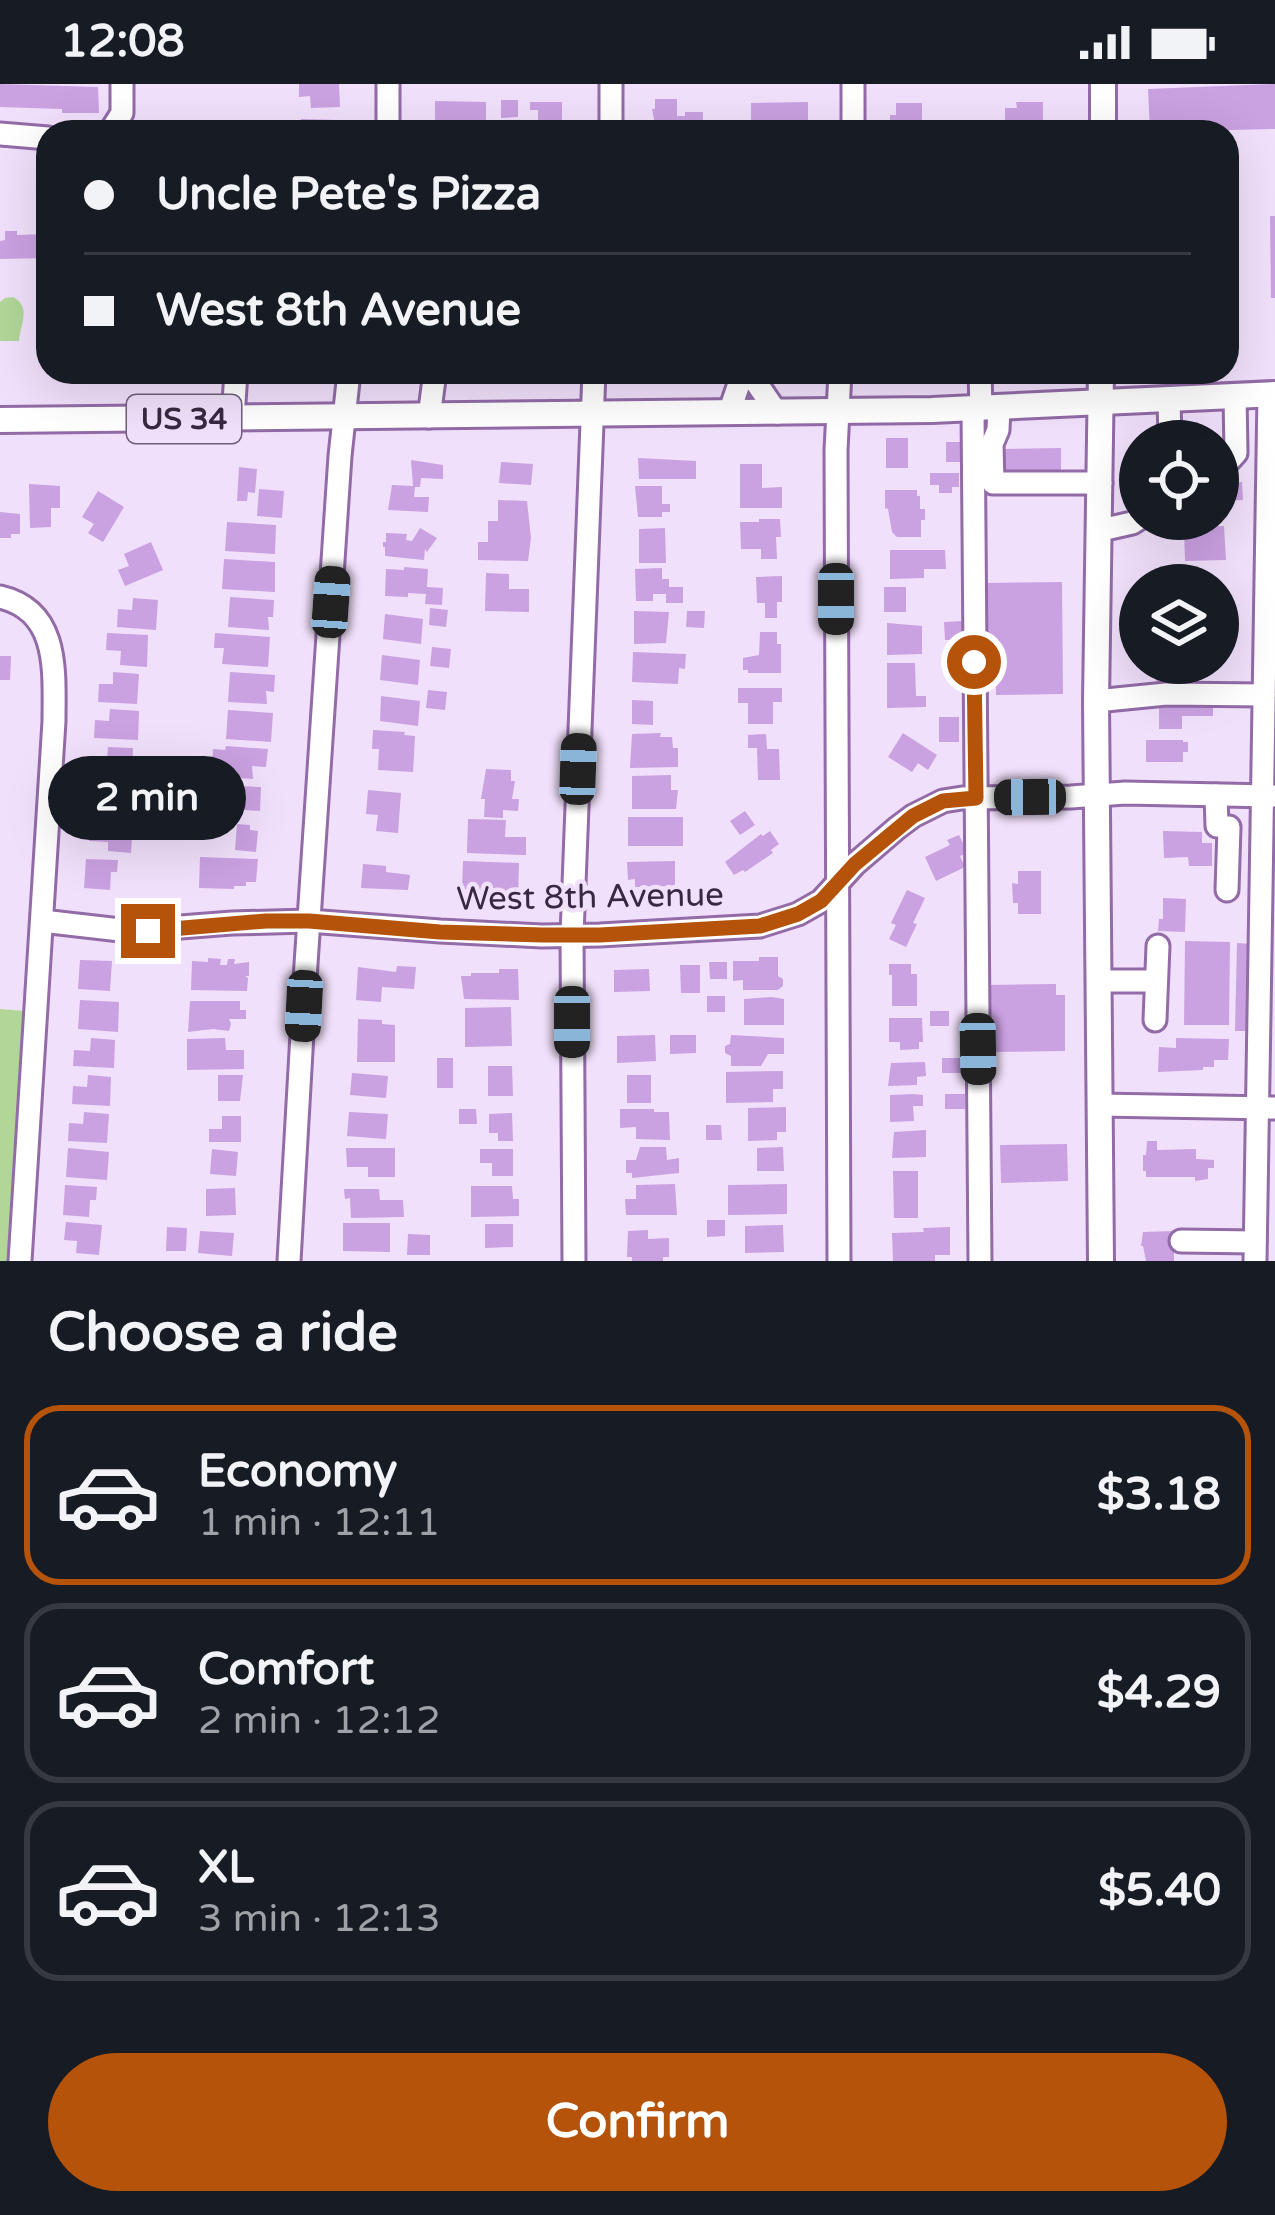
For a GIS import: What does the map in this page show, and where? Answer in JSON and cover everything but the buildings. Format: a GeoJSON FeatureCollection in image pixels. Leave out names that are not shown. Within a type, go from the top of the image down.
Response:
{"type":"FeatureCollection","features":[{"type":"Feature","properties":{"kind":"main road"},"geometry":{"type":"LineString","coordinates":[[1103,84],[1103,120]]}},
{"type":"Feature","properties":{"kind":"main road"},"geometry":{"type":"LineString","coordinates":[[1101,384],[1096,701],[1101,1261]]}},
{"type":"Feature","properties":{"kind":"main road","name":"US 34"},"geometry":{"type":"LineString","coordinates":[[0,420],[838,412],[1272,394]]}},
{"type":"Feature","properties":{"kind":"street"},"geometry":{"type":"LineString","coordinates":[[118,120],[122,84]]}},
{"type":"Feature","properties":{"kind":"street"},"geometry":{"type":"LineString","coordinates":[[388,84],[388,120]]}},
{"type":"Feature","properties":{"kind":"street"},"geometry":{"type":"LineString","coordinates":[[610,84],[611,120]]}},
{"type":"Feature","properties":{"kind":"street"},"geometry":{"type":"LineString","coordinates":[[853,84],[853,120]]}},
{"type":"Feature","properties":{"kind":"street"},"geometry":{"type":"LineString","coordinates":[[0,134],[36,137]]}},
{"type":"Feature","properties":{"kind":"street"},"geometry":{"type":"LineString","coordinates":[[233,418],[235,384]]}},
{"type":"Feature","properties":{"kind":"street"},"geometry":{"type":"LineString","coordinates":[[290,1261],[348,384]]}},
{"type":"Feature","properties":{"kind":"street"},"geometry":{"type":"LineString","coordinates":[[429,417],[433,384]]}},
{"type":"Feature","properties":{"kind":"street"},"geometry":{"type":"LineString","coordinates":[[574,1261],[572,935],[593,384]]}},
{"type":"Feature","properties":{"kind":"street"},"geometry":{"type":"LineString","coordinates":[[729,413],[741,384]]}},
{"type":"Feature","properties":{"kind":"street"},"geometry":{"type":"LineString","coordinates":[[755,384],[777,413]]}},
{"type":"Feature","properties":{"kind":"street"},"geometry":{"type":"LineString","coordinates":[[839,384],[839,1261]]}},
{"type":"Feature","properties":{"kind":"street"},"geometry":{"type":"LineString","coordinates":[[980,1261],[976,798],[981,384]]}},
{"type":"Feature","properties":{"kind":"street"},"geometry":{"type":"LineString","coordinates":[[1181,1241],[1255,1251],[1266,1108],[1269,796],[1264,695],[1272,394]]}},
{"type":"Feature","properties":{"kind":"street"},"geometry":{"type":"LineString","coordinates":[[1234,396],[1235,420]]}},
{"type":"Feature","properties":{"kind":"street"},"geometry":{"type":"LineString","coordinates":[[1169,399],[1170,420]]}},
{"type":"Feature","properties":{"kind":"street"},"geometry":{"type":"LineString","coordinates":[[984,408],[998,430],[992,444],[993,483],[1101,483]]}},
{"type":"Feature","properties":{"kind":"street"},"geometry":{"type":"LineString","coordinates":[[1101,530],[1119,526]]}},
{"type":"Feature","properties":{"kind":"street"},"geometry":{"type":"LineString","coordinates":[[0,597],[27,608],[44,629],[51,651],[54,721],[20,1261]]}},
{"type":"Feature","properties":{"kind":"street"},"geometry":{"type":"LineString","coordinates":[[1096,701],[1166,694],[1264,695]]}},
{"type":"Feature","properties":{"kind":"street","name":"West 8th Avenue"},"geometry":{"type":"LineString","coordinates":[[41,921],[129,931],[309,921],[572,935],[760,926],[810,908],[913,816],[943,801],[1097,795],[1269,796]]}},
{"type":"Feature","properties":{"kind":"street"},"geometry":{"type":"LineString","coordinates":[[1216,795],[1217,826],[1228,826],[1227,890]]}},
{"type":"Feature","properties":{"kind":"street"},"geometry":{"type":"LineString","coordinates":[[1155,1020],[1157,946]]}},
{"type":"Feature","properties":{"kind":"street"},"geometry":{"type":"LineString","coordinates":[[1098,981],[1156,981]]}},
{"type":"Feature","properties":{"kind":"street"},"geometry":{"type":"LineString","coordinates":[[1099,1105],[1266,1108]]}},
{"type":"Feature","properties":{"kind":"green space"},"geometry":{"type":"Polygon","coordinates":[[[13,297],[24,311],[19,341],[0,341],[0,302],[13,297]]]}},
{"type":"Feature","properties":{"kind":"green space"},"geometry":{"type":"Polygon","coordinates":[[[0,1009],[25,1011],[11,1261],[0,1261],[0,1009]]]}},
{"type":"Feature","properties":{"kind":"route"},"geometry":{"type":"LineString","coordinates":[[148,931],[232,922],[309,921],[472,933],[600,935],[778,922],[821,901],[855,864],[913,816],[943,801],[976,798],[974,662]]}}]}
